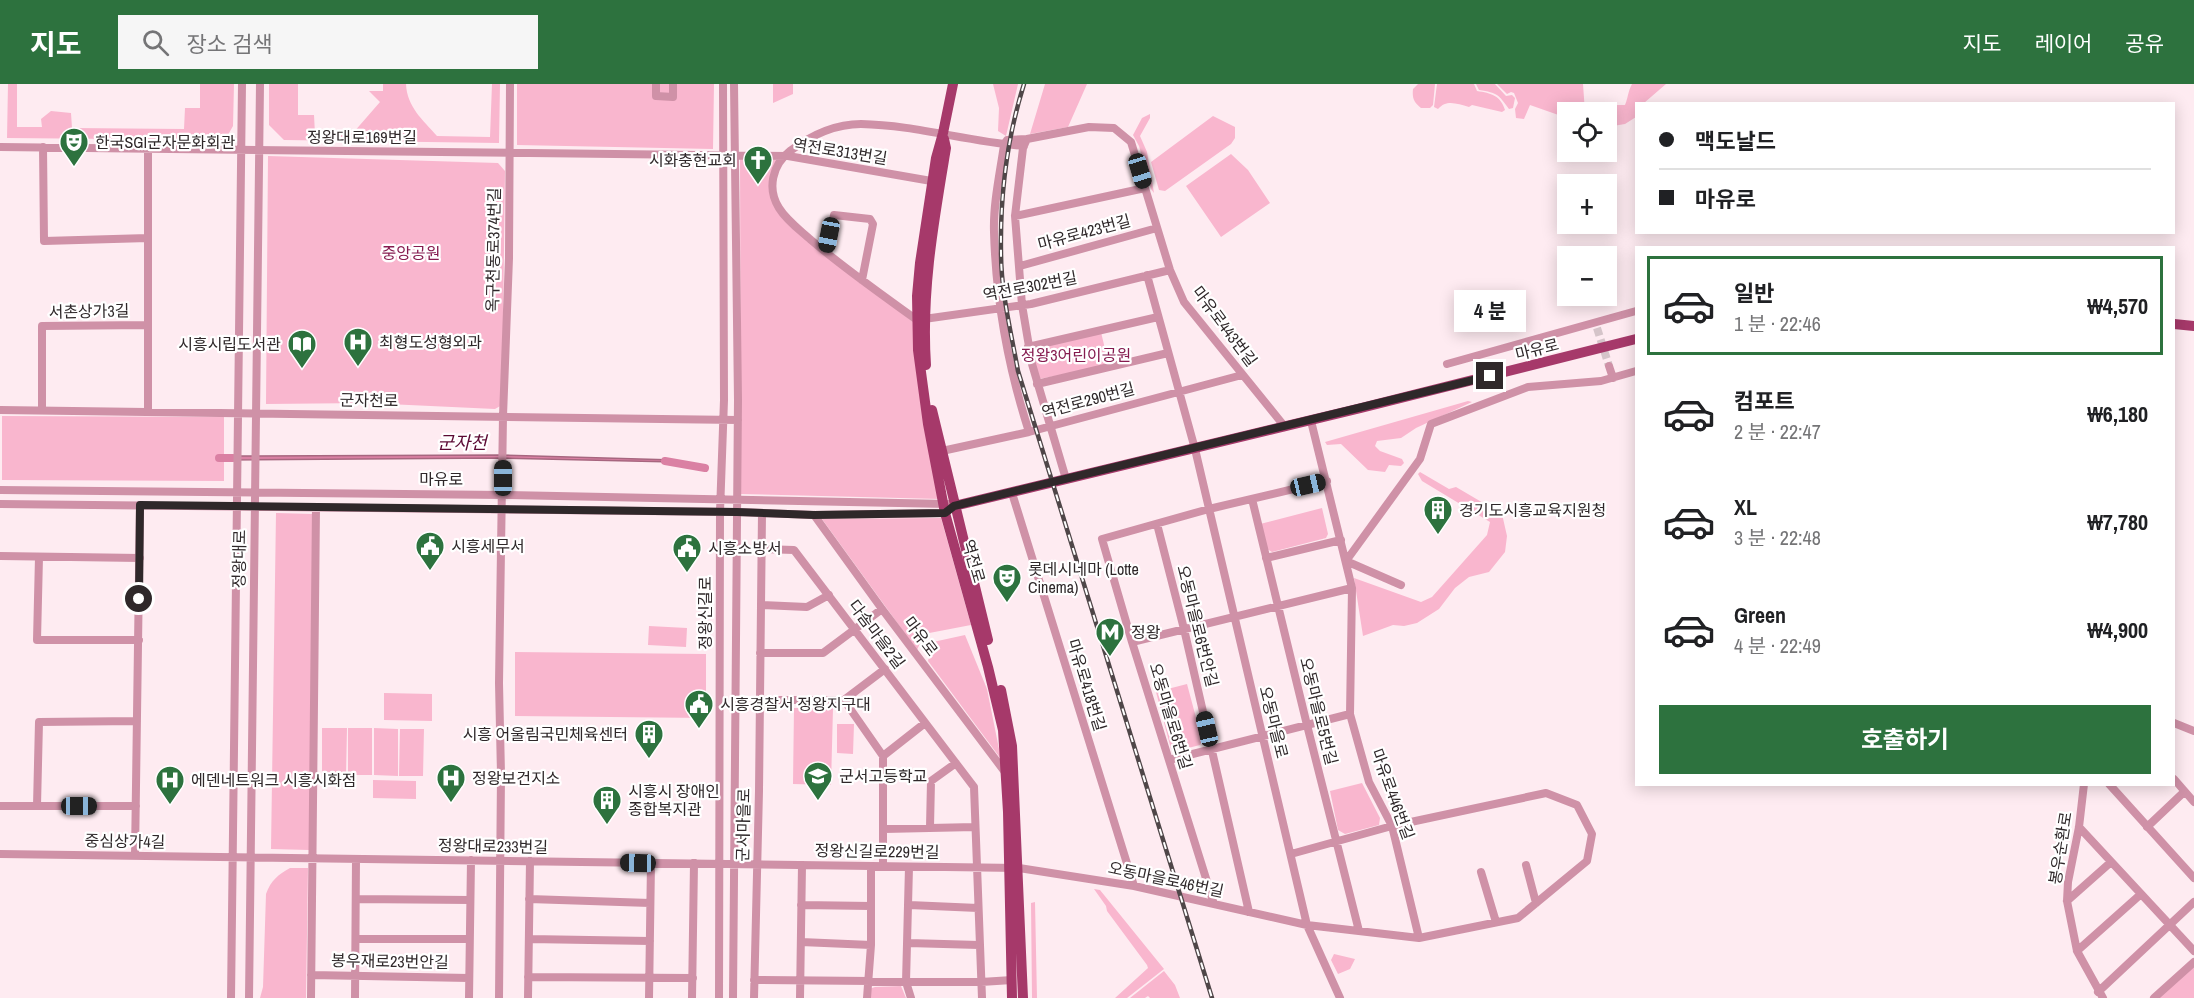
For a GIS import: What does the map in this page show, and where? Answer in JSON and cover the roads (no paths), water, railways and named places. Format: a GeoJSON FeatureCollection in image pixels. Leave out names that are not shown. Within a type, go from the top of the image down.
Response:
{"type":"FeatureCollection","features":[{"type":"Feature","properties":{"kind":"main road","name":"역전로"},"geometry":{"type":"LineString","coordinates":[[953,84],[943,133],[946,148],[936,182],[921,320],[920,373],[948,507],[1003,730],[1023,998]]}},
{"type":"Feature","properties":{"kind":"main road","name":"역전로"},"geometry":{"type":"LineString","coordinates":[[921,320],[928,390],[942,451],[948,507],[1010,729],[1014,868],[1012,998]]}},
{"type":"Feature","properties":{"kind":"main road"},"geometry":{"type":"LineString","coordinates":[[2175,324],[2194,327]]}},
{"type":"Feature","properties":{"kind":"main road","name":"마유로"},"geometry":{"type":"LineString","coordinates":[[948,507],[1311,421],[1635,339]]}},
{"type":"Feature","properties":{"kind":"street","name":"정왕대로"},"geometry":{"type":"LineString","coordinates":[[231,998],[242,84]]}},
{"type":"Feature","properties":{"kind":"street","name":"정왕대로"},"geometry":{"type":"LineString","coordinates":[[249,998],[261,84]]}},
{"type":"Feature","properties":{"kind":"street","name":"옥구천동로374번길"},"geometry":{"type":"LineString","coordinates":[[499,998],[501,774],[499,683],[510,84]]}},
{"type":"Feature","properties":{"kind":"street"},"geometry":{"type":"LineString","coordinates":[[656,84],[656,96],[673,97],[673,84]]}},
{"type":"Feature","properties":{"kind":"street","name":"정왕신길로"},"geometry":{"type":"LineString","coordinates":[[719,998],[723,84]]}},
{"type":"Feature","properties":{"kind":"street","name":"정왕신길로"},"geometry":{"type":"LineString","coordinates":[[733,998],[738,420],[735,84]]}},
{"type":"Feature","properties":{"kind":"street"},"geometry":{"type":"LineString","coordinates":[[921,320],[862,280],[826,252],[786,218],[777,206],[773,190],[773,173],[783,157],[807,138],[836,128],[861,124],[943,133],[1004,145],[994,230],[1000,308],[1016,391],[1029,432]]}},
{"type":"Feature","properties":{"kind":"street","name":"마유로443번길"},"geometry":{"type":"LineString","coordinates":[[1004,145],[1007,140],[1025,144],[1089,127],[1114,128],[1131,142],[1170,270],[1184,302],[1285,427]]}},
{"type":"Feature","properties":{"kind":"street","name":"마유로423번길"},"geometry":{"type":"LineString","coordinates":[[1025,144],[1015,216],[1022,305],[1028,347],[1037,384],[1066,479]]}},
{"type":"Feature","properties":{"kind":"street","name":"정왕대로169번길"},"geometry":{"type":"LineString","coordinates":[[0,147],[724,154]]}},
{"type":"Feature","properties":{"kind":"street"},"geometry":{"type":"LineString","coordinates":[[43,147],[44,241],[148,238]]}},
{"type":"Feature","properties":{"kind":"street","name":"서촌상가3길"},"geometry":{"type":"LineString","coordinates":[[148,148],[148,412]]}},
{"type":"Feature","properties":{"kind":"street","name":"역전로313번길"},"geometry":{"type":"LineString","coordinates":[[724,154],[783,157],[936,182]]}},
{"type":"Feature","properties":{"kind":"street","name":"마유로423번길"},"geometry":{"type":"LineString","coordinates":[[1015,216],[1145,188]]}},
{"type":"Feature","properties":{"kind":"street"},"geometry":{"type":"LineString","coordinates":[[826,252],[834,215],[870,219],[873,224],[862,280]]}},
{"type":"Feature","properties":{"kind":"street","name":"마유로423번길"},"geometry":{"type":"LineString","coordinates":[[1020,266],[1157,228]]}},
{"type":"Feature","properties":{"kind":"street","name":"역전로302번길"},"geometry":{"type":"LineString","coordinates":[[921,320],[1022,305],[1170,270]]}},
{"type":"Feature","properties":{"kind":"street"},"geometry":{"type":"LineString","coordinates":[[1147,275],[1179,392]]}},
{"type":"Feature","properties":{"kind":"street"},"geometry":{"type":"LineString","coordinates":[[1447,364],[1596,326],[1635,311]]}},
{"type":"Feature","properties":{"kind":"street"},"geometry":{"type":"LineString","coordinates":[[1028,347],[1158,317]]}},
{"type":"Feature","properties":{"kind":"street","name":"서촌상가3길"},"geometry":{"type":"LineString","coordinates":[[42,410],[42,326],[148,325]]}},
{"type":"Feature","properties":{"kind":"street"},"geometry":{"type":"LineString","coordinates":[[1037,384],[1168,353]]}},
{"type":"Feature","properties":{"kind":"street"},"geometry":{"type":"LineString","coordinates":[[1609,366],[1613,378]]}},
{"type":"Feature","properties":{"kind":"street"},"geometry":{"type":"LineString","coordinates":[[1401,585],[1346,561],[1420,459],[1431,424],[1528,387],[1613,378],[1635,371]]}},
{"type":"Feature","properties":{"kind":"street","name":"역전로290번길"},"geometry":{"type":"LineString","coordinates":[[942,451],[1029,432],[1242,375]]}},
{"type":"Feature","properties":{"kind":"street","name":"오동마을로"},"geometry":{"type":"LineString","coordinates":[[1179,392],[1209,509],[1307,925],[1340,998]]}},
{"type":"Feature","properties":{"kind":"street","name":"군자천로"},"geometry":{"type":"LineString","coordinates":[[0,410],[738,420]]}},
{"type":"Feature","properties":{"kind":"street","name":"마유로446번길"},"geometry":{"type":"LineString","coordinates":[[1311,421],[1352,588],[1350,714],[1369,782],[1392,826],[1419,938]]}},
{"type":"Feature","properties":{"kind":"street"},"geometry":{"type":"LineString","coordinates":[[1209,509],[1327,481]]}},
{"type":"Feature","properties":{"kind":"street","name":"마유로"},"geometry":{"type":"LineString","coordinates":[[0,490],[737,498],[948,507]]}},
{"type":"Feature","properties":{"kind":"street","name":"마유로418번길"},"geometry":{"type":"LineString","coordinates":[[1012,493],[1134,886]]}},
{"type":"Feature","properties":{"kind":"street","name":"오동마을로5번길"},"geometry":{"type":"LineString","coordinates":[[1252,498],[1359,931]]}},
{"type":"Feature","properties":{"kind":"street","name":"마유로"},"geometry":{"type":"LineString","coordinates":[[0,504],[737,512],[814,515],[948,507]]}},
{"type":"Feature","properties":{"kind":"street"},"geometry":{"type":"LineString","coordinates":[[135,856],[140,505]]}},
{"type":"Feature","properties":{"kind":"street"},"geometry":{"type":"LineString","coordinates":[[311,998],[316,507]]}},
{"type":"Feature","properties":{"kind":"street","name":"오동마을로6번길"},"geometry":{"type":"LineString","coordinates":[[1209,509],[1102,539],[1214,904]]}},
{"type":"Feature","properties":{"kind":"street","name":"군서마을로"},"geometry":{"type":"LineString","coordinates":[[754,998],[762,513]]}},
{"type":"Feature","properties":{"kind":"street","name":"마유로"},"geometry":{"type":"LineString","coordinates":[[814,515],[1006,773]]}},
{"type":"Feature","properties":{"kind":"street","name":"오동마을로6번안길"},"geometry":{"type":"LineString","coordinates":[[1158,524],[1249,912]]}},
{"type":"Feature","properties":{"kind":"street"},"geometry":{"type":"LineString","coordinates":[[1266,558],[1341,540]]}},
{"type":"Feature","properties":{"kind":"street","name":"다솜마을2길"},"geometry":{"type":"LineString","coordinates":[[762,549],[794,550],[974,787],[982,998]]}},
{"type":"Feature","properties":{"kind":"street"},"geometry":{"type":"LineString","coordinates":[[0,556],[140,558]]}},
{"type":"Feature","properties":{"kind":"street"},"geometry":{"type":"LineString","coordinates":[[39,557],[37,640],[139,640]]}},
{"type":"Feature","properties":{"kind":"street"},"geometry":{"type":"LineString","coordinates":[[1132,642],[1352,588]]}},
{"type":"Feature","properties":{"kind":"street"},"geometry":{"type":"LineString","coordinates":[[761,605],[807,607],[829,595]]}},
{"type":"Feature","properties":{"kind":"street"},"geometry":{"type":"LineString","coordinates":[[760,653],[823,653],[882,609]]}},
{"type":"Feature","properties":{"kind":"street"},"geometry":{"type":"LineString","coordinates":[[760,700],[844,700],[885,669]]}},
{"type":"Feature","properties":{"kind":"street"},"geometry":{"type":"LineString","coordinates":[[844,700],[883,756],[883,866]]}},
{"type":"Feature","properties":{"kind":"street"},"geometry":{"type":"LineString","coordinates":[[1169,760],[1350,714]]}},
{"type":"Feature","properties":{"kind":"street"},"geometry":{"type":"LineString","coordinates":[[37,806],[39,722],[137,721]]}},
{"type":"Feature","properties":{"kind":"street"},"geometry":{"type":"LineString","coordinates":[[883,756],[925,723]]}},
{"type":"Feature","properties":{"kind":"street"},"geometry":{"type":"LineString","coordinates":[[2175,723],[2194,730]]}},
{"type":"Feature","properties":{"kind":"street"},"geometry":{"type":"LineString","coordinates":[[930,827],[931,781],[956,763]]}},
{"type":"Feature","properties":{"kind":"street"},"geometry":{"type":"LineString","coordinates":[[2175,780],[2194,802]]}},
{"type":"Feature","properties":{"kind":"street","name":"봉우순환로"},"geometry":{"type":"LineString","coordinates":[[2084,786],[2067,901],[2077,951],[2101,995]]}},
{"type":"Feature","properties":{"kind":"street"},"geometry":{"type":"LineString","coordinates":[[2111,786],[2194,878]]}},
{"type":"Feature","properties":{"kind":"street"},"geometry":{"type":"LineString","coordinates":[[2147,826],[2184,792]]}},
{"type":"Feature","properties":{"kind":"street","name":"오동마을로46번길"},"geometry":{"type":"LineString","coordinates":[[1014,868],[1134,886],[1307,925],[1419,938],[1518,918],[1587,861],[1592,834],[1577,805],[1546,793],[1392,826],[1291,854]]}},
{"type":"Feature","properties":{"kind":"street"},"geometry":{"type":"LineString","coordinates":[[0,806],[136,806]]}},
{"type":"Feature","properties":{"kind":"street"},"geometry":{"type":"LineString","coordinates":[[884,829],[975,827]]}},
{"type":"Feature","properties":{"kind":"street"},"geometry":{"type":"LineString","coordinates":[[2079,827],[2194,951]]}},
{"type":"Feature","properties":{"kind":"street","name":"중심상가4길"},"geometry":{"type":"LineString","coordinates":[[0,855],[250,857]]}},
{"type":"Feature","properties":{"kind":"street","name":"정왕대로233번길"},"geometry":{"type":"LineString","coordinates":[[250,857],[734,864]]}},
{"type":"Feature","properties":{"kind":"street"},"geometry":{"type":"LineString","coordinates":[[355,998],[356,859]]}},
{"type":"Feature","properties":{"kind":"street","name":"봉우재로23번안길"},"geometry":{"type":"LineString","coordinates":[[469,998],[471,860]]}},
{"type":"Feature","properties":{"kind":"street"},"geometry":{"type":"LineString","coordinates":[[528,998],[530,861]]}},
{"type":"Feature","properties":{"kind":"street"},"geometry":{"type":"LineString","coordinates":[[2067,901],[2111,862]]}},
{"type":"Feature","properties":{"kind":"street"},"geometry":{"type":"LineString","coordinates":[[649,998],[651,863]]}},
{"type":"Feature","properties":{"kind":"street"},"geometry":{"type":"LineString","coordinates":[[692,998],[694,863]]}},
{"type":"Feature","properties":{"kind":"street","name":"정왕신길로229번길"},"geometry":{"type":"LineString","coordinates":[[734,864],[1014,868]]}},
{"type":"Feature","properties":{"kind":"street"},"geometry":{"type":"LineString","coordinates":[[800,998],[802,865]]}},
{"type":"Feature","properties":{"kind":"street"},"geometry":{"type":"LineString","coordinates":[[1526,865],[1536,903]]}},
{"type":"Feature","properties":{"kind":"street"},"geometry":{"type":"LineString","coordinates":[[867,998],[871,945],[871,866]]}},
{"type":"Feature","properties":{"kind":"street"},"geometry":{"type":"LineString","coordinates":[[909,867],[906,981],[911,998]]}},
{"type":"Feature","properties":{"kind":"street"},"geometry":{"type":"LineString","coordinates":[[1481,872],[1496,922]]}},
{"type":"Feature","properties":{"kind":"street"},"geometry":{"type":"LineString","coordinates":[[2077,951],[2141,894]]}},
{"type":"Feature","properties":{"kind":"street"},"geometry":{"type":"LineString","coordinates":[[356,899],[470,900]]}},
{"type":"Feature","properties":{"kind":"street"},"geometry":{"type":"LineString","coordinates":[[529,899],[651,903]]}},
{"type":"Feature","properties":{"kind":"street"},"geometry":{"type":"LineString","coordinates":[[2101,995],[2194,902]]}},
{"type":"Feature","properties":{"kind":"street"},"geometry":{"type":"LineString","coordinates":[[801,905],[872,906]]}},
{"type":"Feature","properties":{"kind":"street"},"geometry":{"type":"LineString","coordinates":[[909,905],[978,908]]}},
{"type":"Feature","properties":{"kind":"street","name":"봉우재로23번안길"},"geometry":{"type":"LineString","coordinates":[[356,939],[469,939]]}},
{"type":"Feature","properties":{"kind":"street"},"geometry":{"type":"LineString","coordinates":[[529,939],[650,941]]}},
{"type":"Feature","properties":{"kind":"street"},"geometry":{"type":"LineString","coordinates":[[801,942],[871,945]]}},
{"type":"Feature","properties":{"kind":"street"},"geometry":{"type":"LineString","coordinates":[[908,943],[979,945]]}},
{"type":"Feature","properties":{"kind":"street"},"geometry":{"type":"LineString","coordinates":[[2154,998],[2194,962]]}},
{"type":"Feature","properties":{"kind":"street","name":"봉우재로23번안길"},"geometry":{"type":"LineString","coordinates":[[311,975],[469,978]]}},
{"type":"Feature","properties":{"kind":"street"},"geometry":{"type":"LineString","coordinates":[[528,977],[693,978]]}},
{"type":"Feature","properties":{"kind":"street"},"geometry":{"type":"LineString","coordinates":[[754,980],[981,982],[1012,980]]}},
{"type":"Feature","properties":{"kind":"waterway","name":"군자천"},"geometry":{"type":"LineString","coordinates":[[219,458],[233,458]]}},
{"type":"Feature","properties":{"kind":"waterway","name":"군자천"},"geometry":{"type":"LineString","coordinates":[[665,461],[705,468]]}},
{"type":"Feature","properties":{"kind":"tunnel"},"geometry":{"type":"LineString","coordinates":[[1597,328],[1609,366]]}},
{"type":"Feature","properties":{"kind":"railway"},"geometry":{"type":"LineString","coordinates":[[1024,84],[1009,146],[1003,189],[1001,232],[1001,268],[1018,371],[1212,998]]}},
{"type":"Feature","properties":{"kind":"place","name":"한국SGI군자문화회관"},"geometry":{"type":"Point","coordinates":[74,168]}},
{"type":"Feature","properties":{"kind":"place","name":"시화충현교회"},"geometry":{"type":"Point","coordinates":[758,186]}},
{"type":"Feature","properties":{"kind":"place","name":"최형도성형외과"},"geometry":{"type":"Point","coordinates":[358,368]}},
{"type":"Feature","properties":{"kind":"place","name":"시흥시립도서관"},"geometry":{"type":"Point","coordinates":[302,370]}},
{"type":"Feature","properties":{"kind":"place","name":"경기도시흥교육지원청"},"geometry":{"type":"Point","coordinates":[1438,536]}},
{"type":"Feature","properties":{"kind":"place","name":"시흥세무서"},"geometry":{"type":"Point","coordinates":[430,572]}},
{"type":"Feature","properties":{"kind":"place","name":"시흥소방서"},"geometry":{"type":"Point","coordinates":[687,574]}},
{"type":"Feature","properties":{"kind":"place","name":"롯데시네마 (Lotte Cinema)"},"geometry":{"type":"Point","coordinates":[1007,604]}},
{"type":"Feature","properties":{"kind":"place","name":"정왕"},"geometry":{"type":"Point","coordinates":[1110,658]}},
{"type":"Feature","properties":{"kind":"place","name":"시흥경찰서 정왕지구대"},"geometry":{"type":"Point","coordinates":[699,730]}},
{"type":"Feature","properties":{"kind":"place","name":"시흥 어울림국민체육센터"},"geometry":{"type":"Point","coordinates":[649,760]}},
{"type":"Feature","properties":{"kind":"place","name":"군서고등학교"},"geometry":{"type":"Point","coordinates":[818,802]}},
{"type":"Feature","properties":{"kind":"place","name":"정왕보건지소"},"geometry":{"type":"Point","coordinates":[451,804]}},
{"type":"Feature","properties":{"kind":"place","name":"에덴네트워크 시흥시화점"},"geometry":{"type":"Point","coordinates":[170,806]}},
{"type":"Feature","properties":{"kind":"place","name":"시흥시 장애인 종합복지관"},"geometry":{"type":"Point","coordinates":[607,826]}},
{"type":"Feature","properties":{"kind":"park label","name":"중앙공원"},"geometry":{"type":"Point","coordinates":[411,253]}},
{"type":"Feature","properties":{"kind":"park label","name":"정왕3어린이공원"},"geometry":{"type":"Point","coordinates":[1076,355]}}]}
